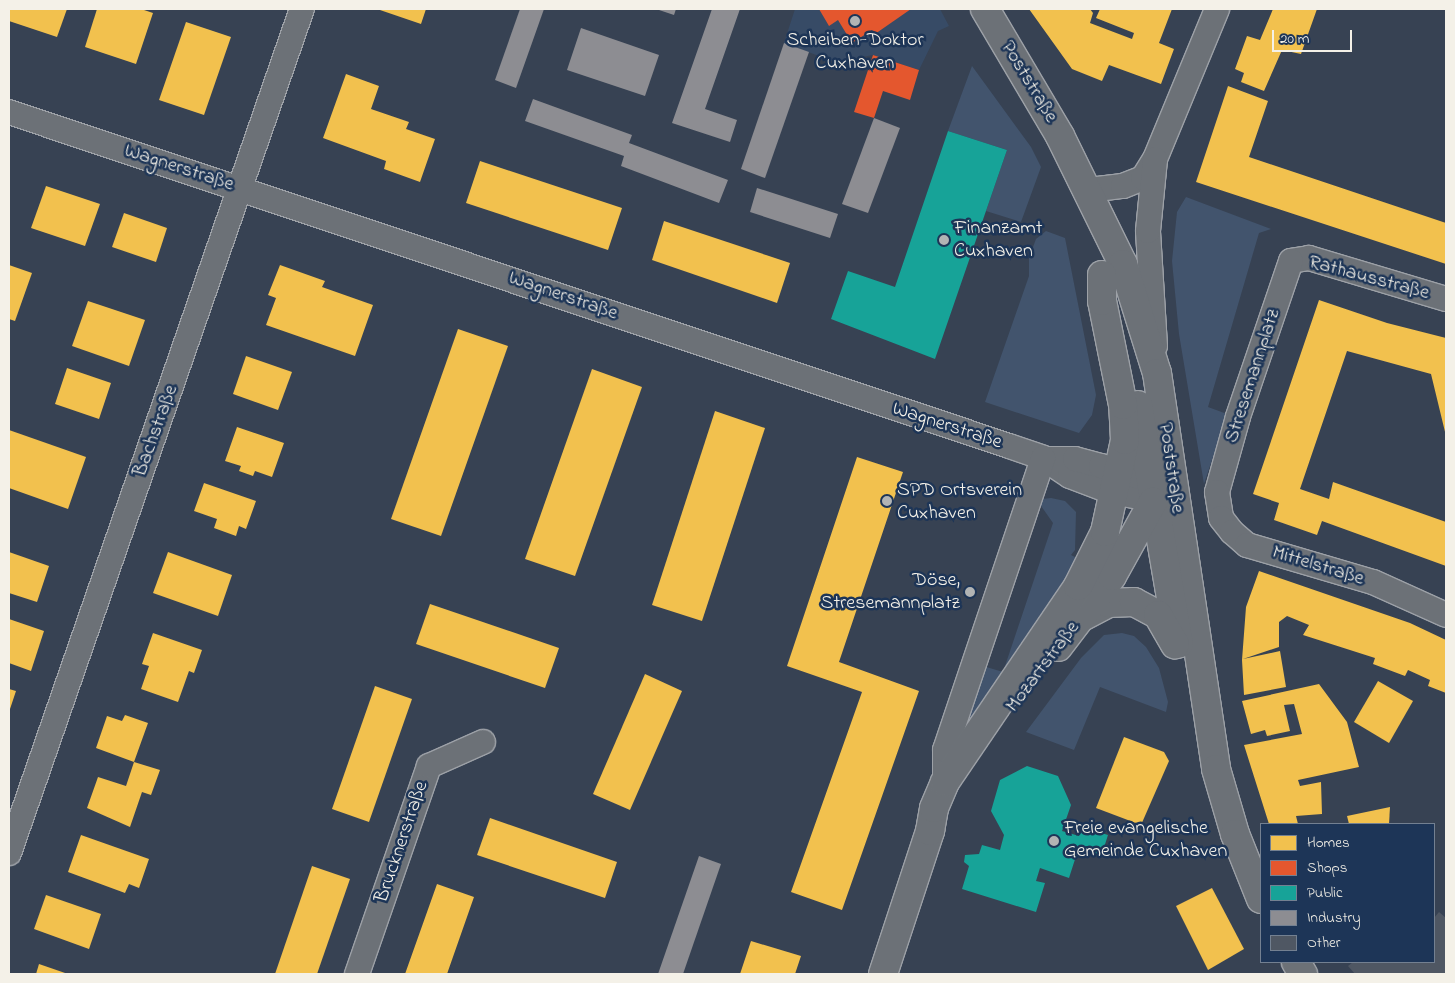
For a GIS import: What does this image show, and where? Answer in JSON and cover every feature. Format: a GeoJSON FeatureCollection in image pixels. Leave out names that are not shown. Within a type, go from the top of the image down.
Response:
{"type":"FeatureCollection","features":[{"type":"Feature","properties":{"kind":"street","name":"Bachstraße"},"geometry":{"type":"LineString","coordinates":[[9,853],[302,9]]}},
{"type":"Feature","properties":{"kind":"street","name":"Poststraße"},"geometry":{"type":"LineString","coordinates":[[985,9],[1093,200],[1123,264],[1157,373],[1160,495],[1182,662],[1212,734]]}},
{"type":"Feature","properties":{"kind":"street"},"geometry":{"type":"LineString","coordinates":[[1093,200],[1143,178],[1155,159],[1216,9]]}},
{"type":"Feature","properties":{"kind":"street","name":"Wagnerstraße"},"geometry":{"type":"LineString","coordinates":[[9,112],[1044,458],[1070,476],[1114,481],[1160,495]]}},
{"type":"Feature","properties":{"kind":"street"},"geometry":{"type":"LineString","coordinates":[[1155,159],[1148,231],[1157,373]]}},
{"type":"Feature","properties":{"kind":"street","name":"Poststraße"},"geometry":{"type":"LineString","coordinates":[[1093,200],[1102,275],[1132,372],[1212,734],[1216,769],[1227,806],[1260,895]]}},
{"type":"Feature","properties":{"kind":"street","name":"Rathausstraße"},"geometry":{"type":"LineString","coordinates":[[1291,261],[1309,258],[1446,299]]}},
{"type":"Feature","properties":{"kind":"street","name":"Stresemannplatz"},"geometry":{"type":"LineString","coordinates":[[1218,492],[1238,417],[1291,261]]}},
{"type":"Feature","properties":{"kind":"street","name":"Mozartstraße"},"geometry":{"type":"LineString","coordinates":[[882,974],[930,831],[934,808],[945,782],[1078,586],[1105,532],[1114,481],[1125,440],[1124,405],[1102,301],[1102,275]]}},
{"type":"Feature","properties":{"kind":"street","name":"Mozartstraße"},"geometry":{"type":"LineString","coordinates":[[945,782],[945,750],[1044,458]]}},
{"type":"Feature","properties":{"kind":"street","name":"Mittelstraße"},"geometry":{"type":"LineString","coordinates":[[1218,492],[1221,518],[1232,532],[1247,544],[1373,582],[1446,615]]}},
{"type":"Feature","properties":{"kind":"street","name":"Mozartstraße"},"geometry":{"type":"LineString","coordinates":[[930,831],[970,764],[1125,556],[1160,495]]}},
{"type":"Feature","properties":{"kind":"street"},"geometry":{"type":"LineString","coordinates":[[1080,618],[1108,603],[1134,602],[1158,615],[1173,638],[1182,662]]}},
{"type":"Feature","properties":{"kind":"street","name":"Brucknerstraße"},"geometry":{"type":"LineString","coordinates":[[357,974],[429,766],[483,742]]}},
{"type":"Feature","properties":{"kind":"street"},"geometry":{"type":"LineString","coordinates":[[1297,963],[1303,974]]}},
{"type":"Feature","properties":{"kind":"shaded area"},"geometry":{"type":"Polygon","coordinates":[[[795,9],[940,9],[949,26],[938,31],[919,70],[873,55],[835,62],[784,43],[795,9]]]}},
{"type":"Feature","properties":{"kind":"shaded area"},"geometry":{"type":"Polygon","coordinates":[[[972,66],[1031,147],[1041,167],[1021,222],[986,211],[1007,150],[948,131],[972,66]]]}},
{"type":"Feature","properties":{"kind":"shaded area"},"geometry":{"type":"Polygon","coordinates":[[[1186,197],[1271,229],[1259,233],[1208,407],[1227,414],[1204,484],[1179,334],[1172,261],[1177,212],[1186,197]]]}},
{"type":"Feature","properties":{"kind":"shaded area"},"geometry":{"type":"Polygon","coordinates":[[[1046,231],[1065,238],[1096,395],[1092,415],[1079,433],[985,402],[1029,276],[1029,258],[1036,239],[1046,231]]]}},
{"type":"Feature","properties":{"kind":"shaded area"},"geometry":{"type":"Polygon","coordinates":[[[1051,498],[1065,501],[1076,512],[1075,550],[1071,555],[1083,561],[957,744],[983,666],[1003,672],[1053,523],[1039,503],[1042,499],[1051,498]]]}},
{"type":"Feature","properties":{"kind":"shaded area"},"geometry":{"type":"Polygon","coordinates":[[[1122,633],[1134,636],[1146,647],[1159,668],[1168,702],[1166,712],[1100,687],[1074,750],[1026,732],[1081,658],[1104,635],[1122,633]]]}},
{"type":"Feature","properties":{"kind":"building: Homes"},"geometry":{"type":"Polygon","coordinates":[[[9,9],[67,9],[57,37],[9,21],[9,9]]]}},
{"type":"Feature","properties":{"kind":"building: Homes"},"geometry":{"type":"Polygon","coordinates":[[[97,9],[141,9],[153,13],[136,64],[85,47],[97,9]]]}},
{"type":"Feature","properties":{"kind":"building: Homes"},"geometry":{"type":"Polygon","coordinates":[[[377,9],[426,9],[421,24],[377,9]]]}},
{"type":"Feature","properties":{"kind":"building: Homes"},"geometry":{"type":"Polygon","coordinates":[[[1029,9],[1090,9],[1093,13],[1090,23],[1132,39],[1134,33],[1096,18],[1100,9],[1172,9],[1159,43],[1174,49],[1161,84],[1109,65],[1102,81],[1072,69],[1029,9]]]}},
{"type":"Feature","properties":{"kind":"building: Homes"},"geometry":{"type":"Polygon","coordinates":[[[1273,9],[1317,9],[1301,54],[1282,50],[1264,91],[1241,82],[1244,73],[1235,69],[1247,36],[1260,40],[1273,9]]]}},
{"type":"Feature","properties":{"kind":"building: Homes"},"geometry":{"type":"Polygon","coordinates":[[[186,22],[231,37],[204,115],[159,100],[186,22]]]}},
{"type":"Feature","properties":{"kind":"building: Homes"},"geometry":{"type":"Polygon","coordinates":[[[346,74],[379,86],[371,109],[409,122],[406,129],[435,139],[420,182],[384,169],[386,161],[323,138],[346,74]]]}},
{"type":"Feature","properties":{"kind":"building: Homes"},"geometry":{"type":"Polygon","coordinates":[[[1228,86],[1268,101],[1249,157],[1446,223],[1446,264],[1196,182],[1228,86]]]}},
{"type":"Feature","properties":{"kind":"building: Homes"},"geometry":{"type":"Polygon","coordinates":[[[480,161],[622,208],[608,250],[466,203],[480,161]]]}},
{"type":"Feature","properties":{"kind":"building: Homes"},"geometry":{"type":"Polygon","coordinates":[[[46,186],[100,204],[85,246],[31,228],[46,186]]]}},
{"type":"Feature","properties":{"kind":"building: Homes"},"geometry":{"type":"Polygon","coordinates":[[[124,213],[167,228],[156,262],[112,247],[124,213]]]}},
{"type":"Feature","properties":{"kind":"building: Homes"},"geometry":{"type":"Polygon","coordinates":[[[664,221],[790,263],[777,303],[652,260],[664,221]]]}},
{"type":"Feature","properties":{"kind":"building: Homes"},"geometry":{"type":"Polygon","coordinates":[[[9,265],[32,273],[15,321],[9,319],[9,265]]]}},
{"type":"Feature","properties":{"kind":"building: Homes"},"geometry":{"type":"Polygon","coordinates":[[[280,265],[325,281],[322,287],[373,305],[355,356],[266,325],[276,298],[268,295],[280,265]]]}},
{"type":"Feature","properties":{"kind":"building: Homes"},"geometry":{"type":"Polygon","coordinates":[[[1319,300],[1387,323],[1446,338],[1446,436],[1431,374],[1347,351],[1300,489],[1329,499],[1333,482],[1446,522],[1446,566],[1322,521],[1317,535],[1274,520],[1279,503],[1253,494],[1319,300]]]}},
{"type":"Feature","properties":{"kind":"building: Homes"},"geometry":{"type":"Polygon","coordinates":[[[88,301],[145,320],[129,366],[72,346],[88,301]]]}},
{"type":"Feature","properties":{"kind":"building: Homes"},"geometry":{"type":"Polygon","coordinates":[[[458,329],[508,346],[441,536],[391,519],[458,329]]]}},
{"type":"Feature","properties":{"kind":"building: Homes"},"geometry":{"type":"Polygon","coordinates":[[[246,356],[292,372],[278,410],[233,394],[246,356]]]}},
{"type":"Feature","properties":{"kind":"building: Homes"},"geometry":{"type":"Polygon","coordinates":[[[67,368],[111,383],[99,419],[55,404],[67,368]]]}},
{"type":"Feature","properties":{"kind":"building: Homes"},"geometry":{"type":"Polygon","coordinates":[[[592,369],[642,387],[575,576],[525,559],[592,369]]]}},
{"type":"Feature","properties":{"kind":"building: Homes"},"geometry":{"type":"Polygon","coordinates":[[[715,411],[765,428],[702,621],[652,605],[715,411]]]}},
{"type":"Feature","properties":{"kind":"building: Homes"},"geometry":{"type":"Polygon","coordinates":[[[237,427],[284,443],[272,477],[255,471],[253,476],[239,471],[241,466],[225,461],[237,427]]]}},
{"type":"Feature","properties":{"kind":"building: Homes"},"geometry":{"type":"Polygon","coordinates":[[[9,430],[86,457],[68,509],[9,488],[9,430]]]}},
{"type":"Feature","properties":{"kind":"building: Homes"},"geometry":{"type":"Polygon","coordinates":[[[857,457],[903,472],[839,662],[919,691],[842,910],[791,892],[862,692],[787,666],[857,457]]]}},
{"type":"Feature","properties":{"kind":"building: Homes"},"geometry":{"type":"Polygon","coordinates":[[[204,483],[256,501],[246,529],[239,526],[236,536],[214,528],[217,519],[194,511],[204,483]]]}},
{"type":"Feature","properties":{"kind":"building: Homes"},"geometry":{"type":"Polygon","coordinates":[[[9,552],[49,566],[37,602],[9,593],[9,552]]]}},
{"type":"Feature","properties":{"kind":"building: Homes"},"geometry":{"type":"Polygon","coordinates":[[[168,552],[232,575],[218,616],[153,593],[168,552]]]}},
{"type":"Feature","properties":{"kind":"building: Homes"},"geometry":{"type":"Polygon","coordinates":[[[1259,571],[1410,623],[1446,640],[1446,693],[1428,686],[1430,680],[1408,670],[1405,676],[1373,664],[1375,658],[1303,635],[1309,625],[1287,616],[1279,622],[1279,647],[1243,659],[1280,651],[1286,687],[1244,695],[1242,660],[1246,607],[1259,571]]]}},
{"type":"Feature","properties":{"kind":"building: Homes"},"geometry":{"type":"Polygon","coordinates":[[[430,604],[559,648],[545,688],[416,644],[430,604]]]}},
{"type":"Feature","properties":{"kind":"building: Homes"},"geometry":{"type":"Polygon","coordinates":[[[9,619],[44,631],[31,671],[9,663],[9,619]]]}},
{"type":"Feature","properties":{"kind":"building: Homes"},"geometry":{"type":"Polygon","coordinates":[[[153,633],[202,650],[194,673],[189,671],[178,702],[141,689],[149,666],[142,664],[153,633]]]}},
{"type":"Feature","properties":{"kind":"building: Homes"},"geometry":{"type":"Polygon","coordinates":[[[645,674],[682,691],[630,810],[593,794],[645,674]]]}},
{"type":"Feature","properties":{"kind":"building: Homes"},"geometry":{"type":"Polygon","coordinates":[[[1378,681],[1413,701],[1389,743],[1354,722],[1378,681]]]}},
{"type":"Feature","properties":{"kind":"building: Homes"},"geometry":{"type":"Polygon","coordinates":[[[1319,684],[1347,722],[1359,767],[1298,780],[1300,786],[1321,782],[1322,814],[1296,816],[1298,823],[1269,823],[1244,745],[1302,734],[1294,704],[1284,705],[1290,731],[1267,736],[1265,730],[1251,734],[1242,701],[1319,684]]]}},
{"type":"Feature","properties":{"kind":"building: Homes"},"geometry":{"type":"Polygon","coordinates":[[[375,686],[412,699],[369,822],[332,809],[375,686]]]}},
{"type":"Feature","properties":{"kind":"building: Homes"},"geometry":{"type":"Polygon","coordinates":[[[9,689],[16,691],[9,712],[9,689]]]}},
{"type":"Feature","properties":{"kind":"building: Homes"},"geometry":{"type":"Polygon","coordinates":[[[125,715],[148,723],[134,762],[96,748],[107,716],[122,721],[125,715]]]}},
{"type":"Feature","properties":{"kind":"building: Homes"},"geometry":{"type":"Polygon","coordinates":[[[1124,737],[1164,752],[1169,761],[1141,825],[1096,808],[1124,737]]]}},
{"type":"Feature","properties":{"kind":"building: Homes"},"geometry":{"type":"Polygon","coordinates":[[[134,762],[160,770],[151,795],[142,792],[130,827],[87,808],[98,777],[126,786],[134,762]]]}},
{"type":"Feature","properties":{"kind":"building: Homes"},"geometry":{"type":"Polygon","coordinates":[[[1390,807],[1389,823],[1349,823],[1347,816],[1390,807]]]}},
{"type":"Feature","properties":{"kind":"building: Homes"},"geometry":{"type":"Polygon","coordinates":[[[490,818],[617,862],[605,898],[477,855],[490,818]]]}},
{"type":"Feature","properties":{"kind":"building: Homes"},"geometry":{"type":"Polygon","coordinates":[[[81,835],[149,859],[139,888],[129,884],[125,893],[68,872],[81,835]]]}},
{"type":"Feature","properties":{"kind":"building: Homes"},"geometry":{"type":"Polygon","coordinates":[[[312,866],[350,879],[317,974],[275,974],[312,866]]]}},
{"type":"Feature","properties":{"kind":"building: Homes"},"geometry":{"type":"Polygon","coordinates":[[[437,884],[474,897],[447,974],[405,974],[437,884]]]}},
{"type":"Feature","properties":{"kind":"building: Homes"},"geometry":{"type":"Polygon","coordinates":[[[1212,888],[1244,949],[1208,970],[1176,906],[1212,888]]]}},
{"type":"Feature","properties":{"kind":"building: Homes"},"geometry":{"type":"Polygon","coordinates":[[[46,895],[101,914],[89,949],[34,929],[46,895]]]}},
{"type":"Feature","properties":{"kind":"building: Homes"},"geometry":{"type":"Polygon","coordinates":[[[751,941],[801,956],[795,974],[740,974],[751,941]]]}},
{"type":"Feature","properties":{"kind":"building: Homes"},"geometry":{"type":"Polygon","coordinates":[[[39,964],[68,974],[36,974],[39,964]]]}},
{"type":"Feature","properties":{"kind":"building: Shops"},"geometry":{"type":"Polygon","coordinates":[[[819,9],[911,9],[875,34],[872,30],[852,43],[838,20],[829,26],[819,9]]]}},
{"type":"Feature","properties":{"kind":"building: Shops"},"geometry":{"type":"Polygon","coordinates":[[[873,55],[919,70],[910,100],[883,91],[874,118],[854,112],[873,55]]]}},
{"type":"Feature","properties":{"kind":"building: Public","name":"Finanzamt Cuxhaven"},"geometry":{"type":"Polygon","coordinates":[[[948,131],[1007,150],[935,359],[831,319],[848,271],[895,287],[948,131]]]}},
{"type":"Feature","properties":{"kind":"building: Public","name":"Freie evangelische Gemeinde Cuxhaven"},"geometry":{"type":"Polygon","coordinates":[[[1027,766],[1058,776],[1071,805],[1062,831],[1079,836],[1082,827],[1108,835],[1101,857],[1078,850],[1069,878],[1040,868],[1036,881],[1045,883],[1036,912],[962,889],[969,866],[964,862],[965,855],[979,854],[982,845],[1000,850],[1004,835],[991,811],[1000,780],[1027,766]]]}},
{"type":"Feature","properties":{"kind":"building: Industry"},"geometry":{"type":"Polygon","coordinates":[[[520,9],[544,9],[516,88],[495,80],[520,9]]]}},
{"type":"Feature","properties":{"kind":"building: Industry"},"geometry":{"type":"Polygon","coordinates":[[[656,9],[676,9],[674,15],[656,9]]]}},
{"type":"Feature","properties":{"kind":"building: Industry"},"geometry":{"type":"Polygon","coordinates":[[[712,9],[740,9],[705,109],[737,120],[730,142],[672,123],[712,9]]]}},
{"type":"Feature","properties":{"kind":"building: Industry"},"geometry":{"type":"Polygon","coordinates":[[[581,28],[659,55],[645,96],[567,70],[581,28]]]}},
{"type":"Feature","properties":{"kind":"building: Industry"},"geometry":{"type":"Polygon","coordinates":[[[784,43],[809,52],[765,178],[741,169],[784,43]]]}},
{"type":"Feature","properties":{"kind":"building: Industry"},"geometry":{"type":"Polygon","coordinates":[[[533,99],[632,135],[629,143],[728,180],[719,203],[621,166],[624,156],[525,121],[533,99]]]}},
{"type":"Feature","properties":{"kind":"building: Industry"},"geometry":{"type":"Polygon","coordinates":[[[874,118],[900,128],[868,213],[842,204],[874,118]]]}},
{"type":"Feature","properties":{"kind":"building: Industry"},"geometry":{"type":"Polygon","coordinates":[[[757,188],[838,214],[830,238],[750,212],[757,188]]]}},
{"type":"Feature","properties":{"kind":"building: Industry"},"geometry":{"type":"Polygon","coordinates":[[[699,856],[721,864],[683,974],[658,974],[699,856]]]}},
{"type":"Feature","properties":{"kind":"building: Other"},"geometry":{"type":"Polygon","coordinates":[[[1439,912],[1446,918],[1446,974],[1355,974],[1348,966],[1352,963],[1435,963],[1435,917],[1439,912]]]}},
{"type":"Feature","properties":{"kind":"place","name":"Scheiben-Doktor Cuxhaven"},"geometry":{"type":"Point","coordinates":[855,21]}},
{"type":"Feature","properties":{"kind":"place","name":"Finanzamt Cuxhaven"},"geometry":{"type":"Point","coordinates":[944,240]}},
{"type":"Feature","properties":{"kind":"place","name":"SPD Ortsverein Cuxhaven"},"geometry":{"type":"Point","coordinates":[887,501]}},
{"type":"Feature","properties":{"kind":"place","name":"Döse, Stresemannplatz"},"geometry":{"type":"Point","coordinates":[970,592]}},
{"type":"Feature","properties":{"kind":"place","name":"Freie evangelische Gemeinde Cuxhaven"},"geometry":{"type":"Point","coordinates":[1054,841]}}]}
